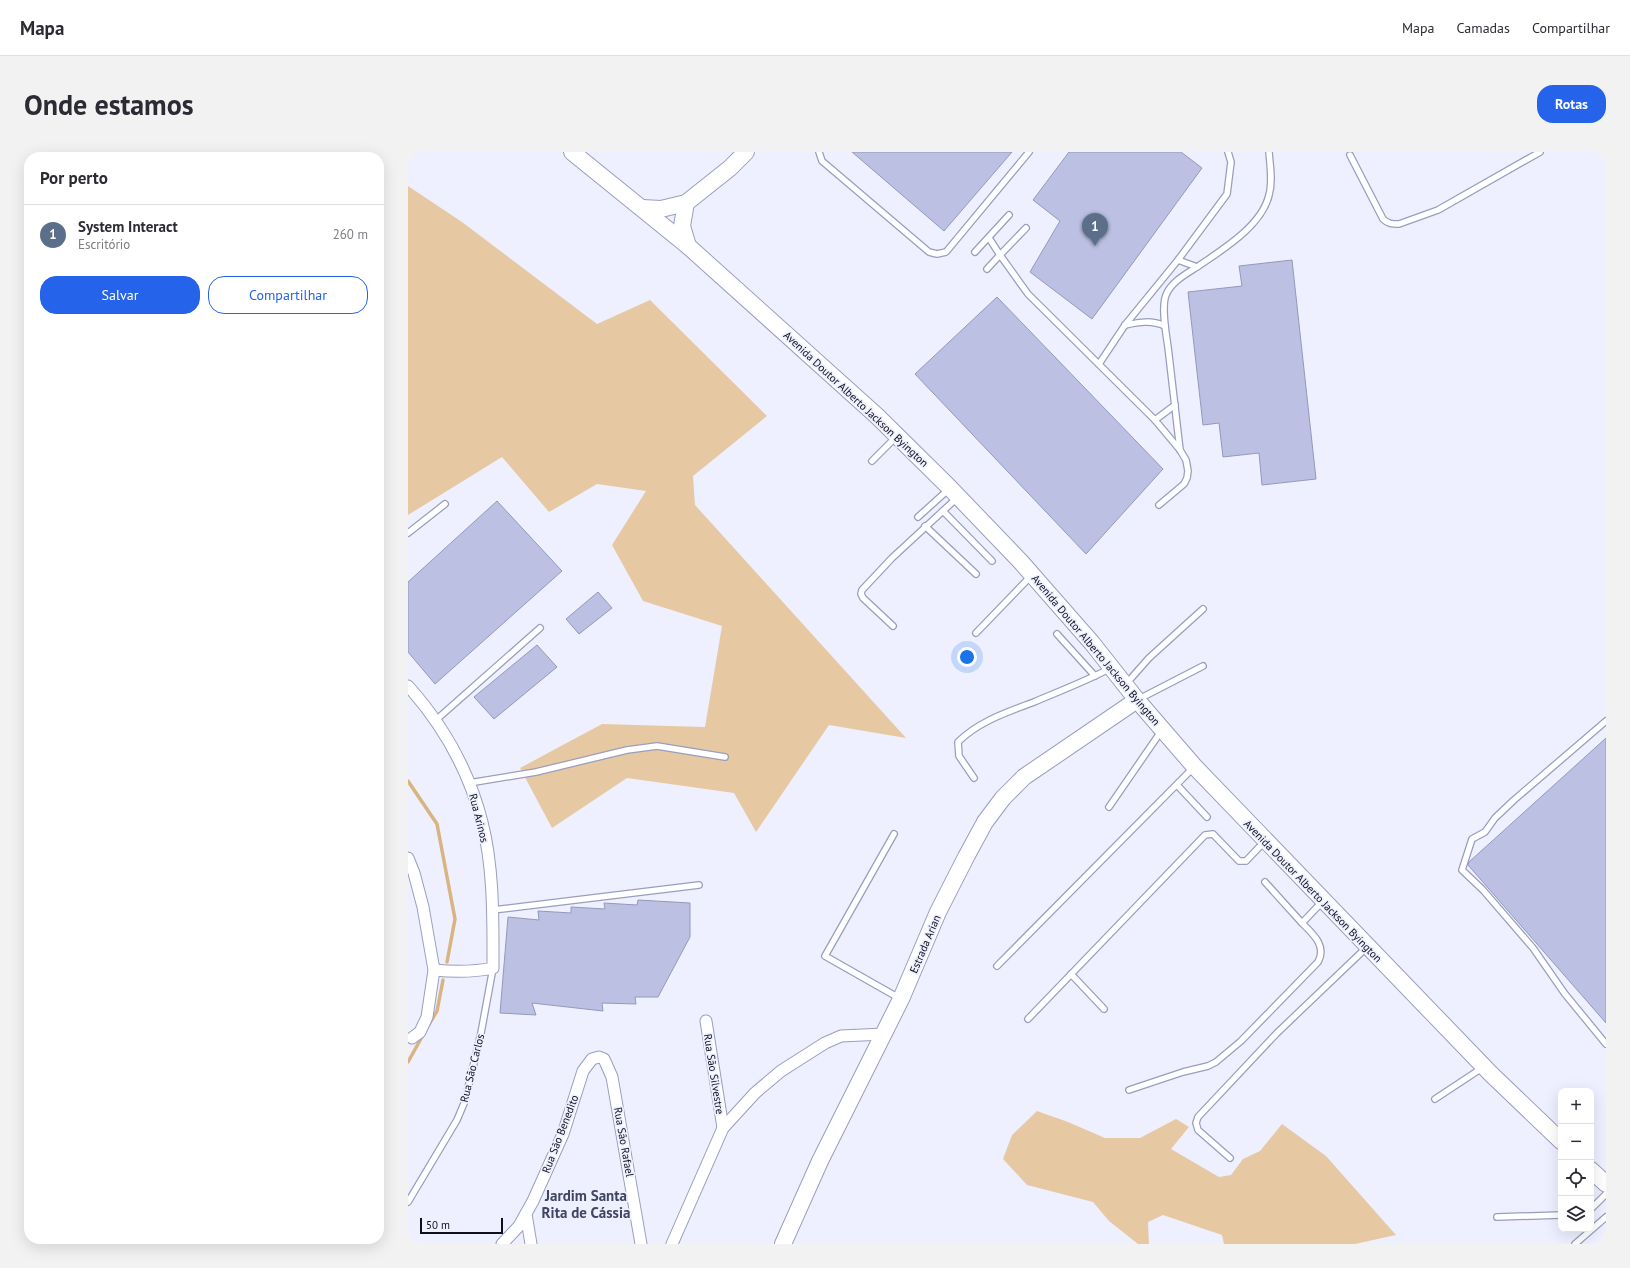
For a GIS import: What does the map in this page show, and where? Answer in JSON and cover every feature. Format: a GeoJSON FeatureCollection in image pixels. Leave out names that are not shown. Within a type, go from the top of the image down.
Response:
{"type":"FeatureCollection","features":[{"type":"Feature","properties":{"kind":"main road","name":"Avenida Doutor Alberto Jackson Byington"},"geometry":{"type":"LineString","coordinates":[[572,152],[688,246],[878,416],[954,492],[1032,575],[1092,643],[1137,700],[1194,766],[1322,901],[1483,1066],[1558,1138]]}},
{"type":"Feature","properties":{"kind":"main road"},"geometry":{"type":"LineString","coordinates":[[642,208],[660,209],[686,203],[730,168],[746,152]]}},
{"type":"Feature","properties":{"kind":"main road"},"geometry":{"type":"LineString","coordinates":[[686,203],[682,226],[688,246]]}},
{"type":"Feature","properties":{"kind":"main road","name":"Estrada Arian"},"geometry":{"type":"LineString","coordinates":[[783,1244],[820,1161],[902,999],[938,912],[985,822],[1003,798],[1024,777],[1137,700]]}},
{"type":"Feature","properties":{"kind":"main road"},"geometry":{"type":"LineString","coordinates":[[1594,1173],[1606,1184]]}},
{"type":"Feature","properties":{"kind":"street","name":"Rua Arinos"},"geometry":{"type":"LineString","coordinates":[[408,686],[436,720],[453,750],[469,783],[482,823],[488,858],[493,910],[493,968]]}},
{"type":"Feature","properties":{"kind":"street"},"geometry":{"type":"LineString","coordinates":[[408,858],[414,873],[423,907],[434,970],[427,1017],[420,1032],[410,1038]]}},
{"type":"Feature","properties":{"kind":"street"},"geometry":{"type":"LineString","coordinates":[[434,970],[467,971],[493,968]]}},
{"type":"Feature","properties":{"kind":"street","name":"Rua São Silvestre"},"geometry":{"type":"LineString","coordinates":[[706,1021],[722,1128]]}},
{"type":"Feature","properties":{"kind":"street"},"geometry":{"type":"LineString","coordinates":[[672,1244],[722,1128],[756,1093],[781,1071],[825,1043],[841,1036],[884,1034]]}},
{"type":"Feature","properties":{"kind":"street","name":"Rua São Rafael"},"geometry":{"type":"LineString","coordinates":[[588,1063],[592,1059],[598,1057],[604,1060],[612,1077],[641,1244]]}},
{"type":"Feature","properties":{"kind":"street","name":"Rua São Benedito"},"geometry":{"type":"LineString","coordinates":[[502,1244],[519,1226],[533,1201],[562,1134],[579,1084],[588,1063]]}},
{"type":"Feature","properties":{"kind":"street"},"geometry":{"type":"LineString","coordinates":[[526,1214],[531,1244]]}},
{"type":"Feature","properties":{"kind":"lane"},"geometry":{"type":"LineString","coordinates":[[819,152],[822,161],[929,252],[937,254],[946,252],[1029,152]]}},
{"type":"Feature","properties":{"kind":"lane"},"geometry":{"type":"LineString","coordinates":[[1099,364],[1125,325],[1178,260],[1227,194],[1231,162],[1228,152]]}},
{"type":"Feature","properties":{"kind":"lane"},"geometry":{"type":"LineString","coordinates":[[1180,450],[1165,326],[1165,295],[1170,287],[1182,277],[1227,247],[1254,222],[1266,205],[1271,183],[1269,152]]}},
{"type":"Feature","properties":{"kind":"lane"},"geometry":{"type":"LineString","coordinates":[[1350,155],[1383,219],[1386,222],[1399,224],[1438,210],[1540,152]]}},
{"type":"Feature","properties":{"kind":"lane"},"geometry":{"type":"LineString","coordinates":[[975,252],[1009,215]]}},
{"type":"Feature","properties":{"kind":"lane"},"geometry":{"type":"LineString","coordinates":[[987,269],[1026,228]]}},
{"type":"Feature","properties":{"kind":"lane"},"geometry":{"type":"LineString","coordinates":[[989,238],[1028,294],[1155,420],[1180,450],[1186,460],[1188,470],[1187,478],[1184,484],[1160,505]]}},
{"type":"Feature","properties":{"kind":"lane"},"geometry":{"type":"LineString","coordinates":[[1178,260],[1197,267]]}},
{"type":"Feature","properties":{"kind":"lane"},"geometry":{"type":"LineString","coordinates":[[1125,325],[1156,322],[1165,326]]}},
{"type":"Feature","properties":{"kind":"lane"},"geometry":{"type":"LineString","coordinates":[[1155,420],[1175,405]]}},
{"type":"Feature","properties":{"kind":"lane"},"geometry":{"type":"LineString","coordinates":[[872,461],[897,436]]}},
{"type":"Feature","properties":{"kind":"lane"},"geometry":{"type":"LineString","coordinates":[[893,626],[863,598],[861,591],[892,558],[943,511],[954,492]]}},
{"type":"Feature","properties":{"kind":"lane"},"geometry":{"type":"LineString","coordinates":[[918,517],[954,492]]}},
{"type":"Feature","properties":{"kind":"lane"},"geometry":{"type":"LineString","coordinates":[[408,533],[445,504]]}},
{"type":"Feature","properties":{"kind":"lane"},"geometry":{"type":"LineString","coordinates":[[943,511],[992,561]]}},
{"type":"Feature","properties":{"kind":"lane"},"geometry":{"type":"LineString","coordinates":[[926,526],[976,574]]}},
{"type":"Feature","properties":{"kind":"lane"},"geometry":{"type":"LineString","coordinates":[[976,633],[1032,575]]}},
{"type":"Feature","properties":{"kind":"lane"},"geometry":{"type":"LineString","coordinates":[[1125,685],[1149,658],[1203,609]]}},
{"type":"Feature","properties":{"kind":"lane"},"geometry":{"type":"LineString","coordinates":[[436,720],[540,628]]}},
{"type":"Feature","properties":{"kind":"lane"},"geometry":{"type":"LineString","coordinates":[[1057,634],[1095,676]]}},
{"type":"Feature","properties":{"kind":"lane"},"geometry":{"type":"LineString","coordinates":[[1137,700],[1203,666]]}},
{"type":"Feature","properties":{"kind":"lane"},"geometry":{"type":"LineString","coordinates":[[974,778],[959,756],[958,742],[969,731],[993,718],[1112,668]]}},
{"type":"Feature","properties":{"kind":"lane"},"geometry":{"type":"LineString","coordinates":[[1606,721],[1514,800],[1495,818],[1485,832],[1472,840],[1462,870],[1483,890],[1533,948],[1565,994],[1606,1044]]}},
{"type":"Feature","properties":{"kind":"lane"},"geometry":{"type":"LineString","coordinates":[[1109,807],[1163,729]]}},
{"type":"Feature","properties":{"kind":"lane"},"geometry":{"type":"LineString","coordinates":[[469,783],[536,772],[627,750],[657,746],[725,757]]}},
{"type":"Feature","properties":{"kind":"lane"},"geometry":{"type":"LineString","coordinates":[[997,966],[1194,766]]}},
{"type":"Feature","properties":{"kind":"lane"},"geometry":{"type":"LineString","coordinates":[[1176,784],[1207,817]]}},
{"type":"Feature","properties":{"kind":"lane"},"geometry":{"type":"LineString","coordinates":[[894,834],[825,956],[902,999]]}},
{"type":"Feature","properties":{"kind":"lane"},"geometry":{"type":"LineString","coordinates":[[1028,1019],[1208,834],[1213,834],[1239,861],[1242,862],[1246,862],[1265,841]]}},
{"type":"Feature","properties":{"kind":"lane"},"geometry":{"type":"LineString","coordinates":[[1129,1090],[1183,1072],[1208,1066],[1216,1062],[1241,1041],[1318,962],[1321,957],[1319,943],[1315,936],[1265,882]]}},
{"type":"Feature","properties":{"kind":"lane"},"geometry":{"type":"LineString","coordinates":[[493,910],[699,886]]}},
{"type":"Feature","properties":{"kind":"lane"},"geometry":{"type":"LineString","coordinates":[[1302,923],[1322,901]]}},
{"type":"Feature","properties":{"kind":"lane"},"geometry":{"type":"LineString","coordinates":[[1230,1158],[1198,1130],[1196,1123],[1198,1117],[1277,1033],[1367,947]]}},
{"type":"Feature","properties":{"kind":"lane","name":"Rua São Carlos"},"geometry":{"type":"LineString","coordinates":[[408,1202],[457,1120],[465,1101],[480,1041],[493,968]]}},
{"type":"Feature","properties":{"kind":"lane"},"geometry":{"type":"LineString","coordinates":[[1072,974],[1104,1009]]}},
{"type":"Feature","properties":{"kind":"lane"},"geometry":{"type":"LineString","coordinates":[[1435,1098],[1483,1066]]}},
{"type":"Feature","properties":{"kind":"lane"},"geometry":{"type":"LineString","coordinates":[[1594,1206],[1606,1194]]}},
{"type":"Feature","properties":{"kind":"lane"},"geometry":{"type":"LineString","coordinates":[[1497,1217],[1558,1215]]}},
{"type":"Feature","properties":{"kind":"lane"},"geometry":{"type":"LineString","coordinates":[[1575,1244],[1606,1216]]}},
{"type":"Feature","properties":{"kind":"shaded area"},"geometry":{"type":"Polygon","coordinates":[[[408,186],[462,222],[597,324],[650,300],[767,416],[693,476],[695,505],[906,738],[829,725],[756,832],[734,793],[627,778],[552,828],[520,768],[602,724],[705,727],[722,626],[643,601],[612,545],[646,491],[597,484],[549,512],[502,457],[408,515],[408,186]]]}},
{"type":"Feature","properties":{"kind":"shaded area"},"geometry":{"type":"Polygon","coordinates":[[[1037,1111],[1068,1122],[1105,1138],[1140,1138],[1176,1119],[1189,1127],[1171,1149],[1219,1177],[1231,1175],[1243,1159],[1260,1151],[1282,1124],[1326,1156],[1396,1235],[1355,1244],[1224,1244],[1222,1235],[1163,1215],[1148,1222],[1149,1244],[1138,1244],[1109,1221],[1093,1202],[1027,1185],[1003,1159],[1012,1135],[1037,1111]]]}},
{"type":"Feature","properties":{"kind":"building"},"geometry":{"type":"Polygon","coordinates":[[[852,152],[1012,152],[944,231],[852,152]]]}},
{"type":"Feature","properties":{"kind":"building"},"geometry":{"type":"Polygon","coordinates":[[[1069,152],[1181,152],[1202,168],[1092,319],[1030,272],[1060,221],[1033,200],[1069,152]]]}},
{"type":"Feature","properties":{"kind":"building"},"geometry":{"type":"Polygon","coordinates":[[[1292,260],[1316,479],[1262,485],[1259,453],[1223,457],[1219,423],[1203,425],[1188,292],[1242,286],[1239,266],[1292,260]]]}},
{"type":"Feature","properties":{"kind":"building"},"geometry":{"type":"Polygon","coordinates":[[[997,297],[1163,469],[1086,554],[915,374],[997,297]]]}},
{"type":"Feature","properties":{"kind":"building"},"geometry":{"type":"Polygon","coordinates":[[[497,501],[562,571],[435,684],[408,652],[408,582],[497,501]]]}},
{"type":"Feature","properties":{"kind":"building"},"geometry":{"type":"Polygon","coordinates":[[[598,592],[612,608],[579,634],[566,619],[598,592]]]}},
{"type":"Feature","properties":{"kind":"building"},"geometry":{"type":"Polygon","coordinates":[[[537,645],[557,667],[494,719],[474,697],[537,645]]]}},
{"type":"Feature","properties":{"kind":"building"},"geometry":{"type":"Polygon","coordinates":[[[1606,738],[1606,1023],[1468,865],[1469,862],[1606,738]]]}},
{"type":"Feature","properties":{"kind":"building"},"geometry":{"type":"Polygon","coordinates":[[[638,900],[690,903],[690,937],[658,997],[635,997],[636,1004],[602,1003],[603,1011],[532,1003],[536,1015],[500,1013],[508,917],[539,920],[538,911],[571,913],[571,907],[605,909],[604,903],[637,905],[638,900]]]}},
{"type":"Feature","properties":{"kind":"waterway"},"geometry":{"type":"LineString","coordinates":[[408,781],[437,824],[455,919],[447,962]]}},
{"type":"Feature","properties":{"kind":"waterway"},"geometry":{"type":"LineString","coordinates":[[428,1026],[437,1011],[443,980]]}},
{"type":"Feature","properties":{"kind":"waterway"},"geometry":{"type":"LineString","coordinates":[[408,1062],[423,1035]]}},
{"type":"Feature","properties":{"kind":"place","name":"System Interact"},"geometry":{"type":"Point","coordinates":[1095,246]}},
{"type":"Feature","properties":{"kind":"district","name":"Jardim Santa Rita de Cássia"},"geometry":{"type":"Point","coordinates":[586,1204]}}]}
